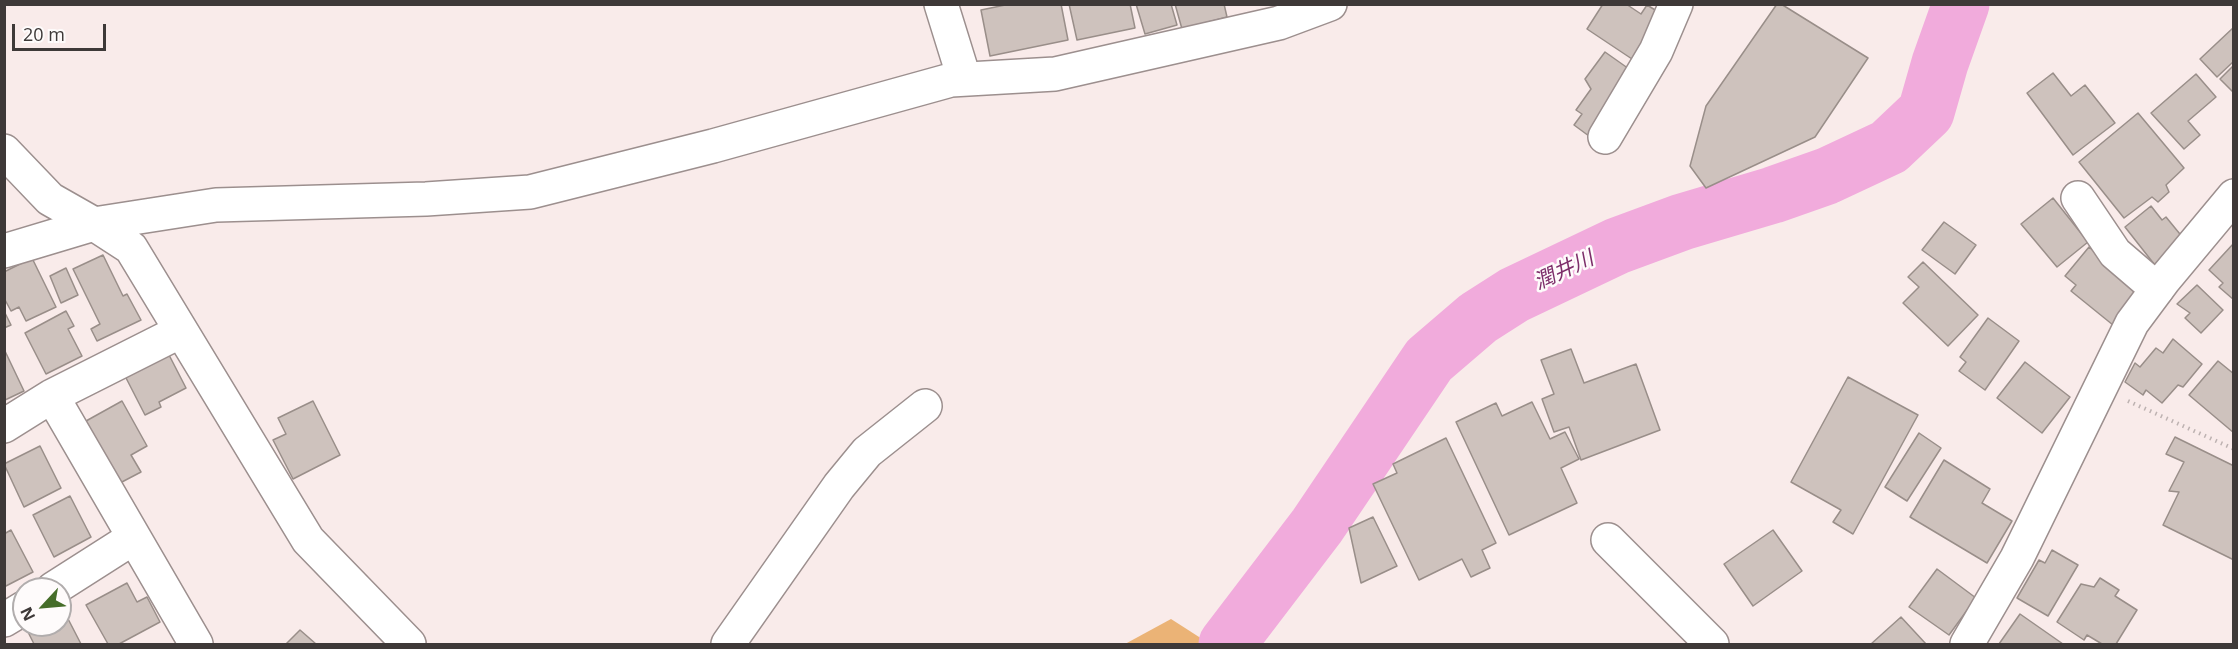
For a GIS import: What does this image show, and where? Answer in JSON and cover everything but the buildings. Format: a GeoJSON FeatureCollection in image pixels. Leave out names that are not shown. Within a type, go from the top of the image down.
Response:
{"type":"FeatureCollection","features":[{"type":"Feature","properties":{"kind":"street"},"geometry":{"type":"LineString","coordinates":[[941,4],[964,78]]}},
{"type":"Feature","properties":{"kind":"street"},"geometry":{"type":"LineString","coordinates":[[4,251],[94,224],[216,205],[426,199],[530,192],[713,146],[853,106],[964,78],[1055,74],[1279,23],[1330,4]]}},
{"type":"Feature","properties":{"kind":"street"},"geometry":{"type":"LineString","coordinates":[[1605,137],[1656,51],[1677,4]]}},
{"type":"Feature","properties":{"kind":"street"},"geometry":{"type":"LineString","coordinates":[[4,151],[50,199],[131,248],[308,540],[409,645]]}},
{"type":"Feature","properties":{"kind":"street"},"geometry":{"type":"LineString","coordinates":[[1967,645],[2017,558],[2132,323],[2234,196]]}},
{"type":"Feature","properties":{"kind":"street"},"geometry":{"type":"LineString","coordinates":[[2078,198],[2115,253],[2157,289]]}},
{"type":"Feature","properties":{"kind":"street"},"geometry":{"type":"LineString","coordinates":[[4,426],[52,396],[181,331]]}},
{"type":"Feature","properties":{"kind":"street"},"geometry":{"type":"LineString","coordinates":[[52,396],[196,645]]}},
{"type":"Feature","properties":{"kind":"street"},"geometry":{"type":"LineString","coordinates":[[728,645],[839,486],[867,452],[925,406]]}},
{"type":"Feature","properties":{"kind":"street"},"geometry":{"type":"LineString","coordinates":[[72,577],[133,538]]}},
{"type":"Feature","properties":{"kind":"street"},"geometry":{"type":"LineString","coordinates":[[1608,540],[1712,645]]}},
{"type":"Feature","properties":{"kind":"path"},"geometry":{"type":"LineString","coordinates":[[2101,388],[2234,449]]}},
{"type":"Feature","properties":{"kind":"shaded area"},"geometry":{"type":"Polygon","coordinates":[[[1171,619],[1210,644],[1125,644],[1171,619]]]}},
{"type":"Feature","properties":{"kind":"waterway","name":"潤井川"},"geometry":{"type":"LineString","coordinates":[[1227,644],[1317,526],[1429,360],[1478,318],[1514,295],[1617,246],[1682,222],[1827,176],[1889,147],[1926,112],[1961,4]]}}]}
